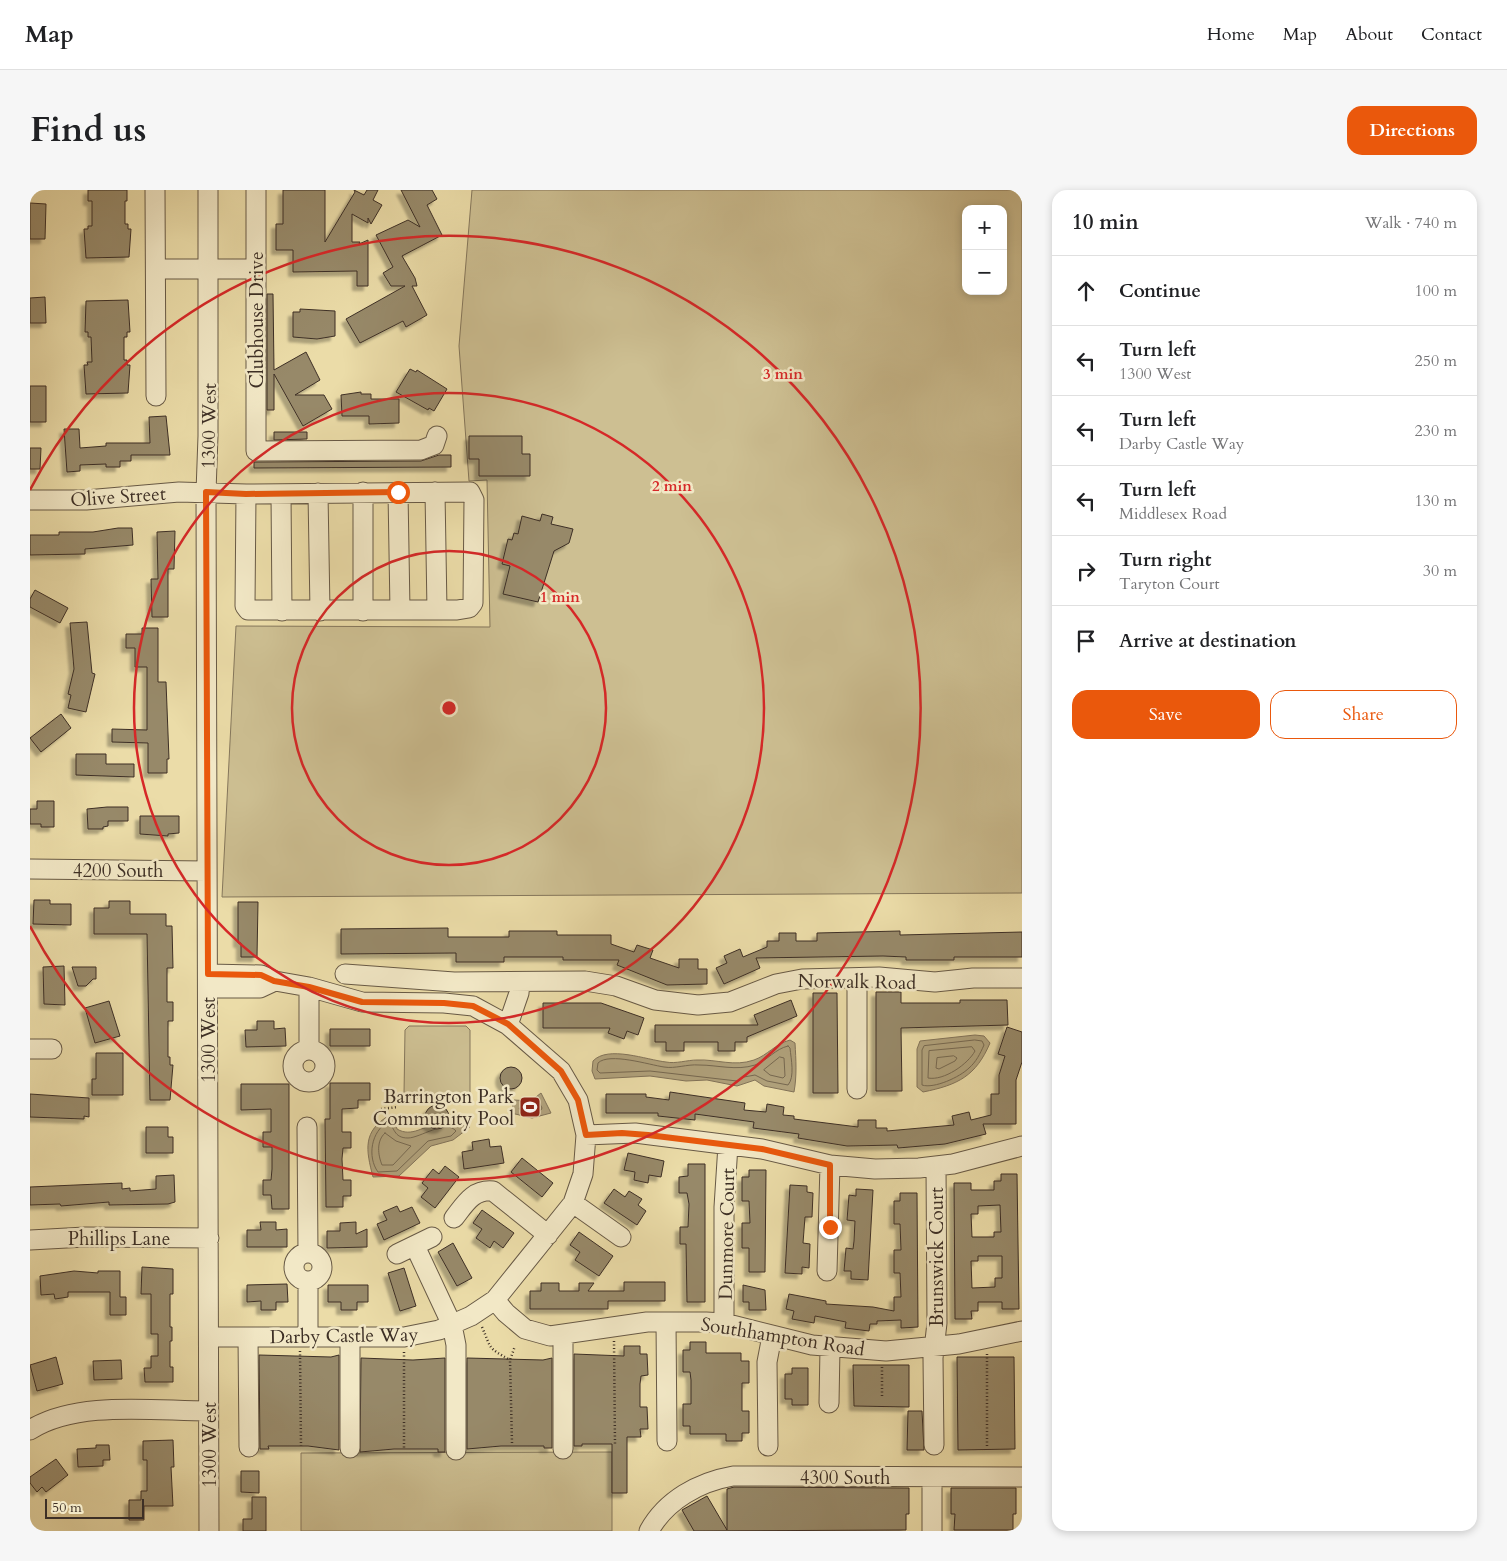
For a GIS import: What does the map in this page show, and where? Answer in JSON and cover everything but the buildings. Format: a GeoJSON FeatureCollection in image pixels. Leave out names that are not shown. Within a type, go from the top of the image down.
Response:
{"type":"FeatureCollection","features":[{"type":"Feature","properties":{"kind":"street"},"geometry":{"type":"LineString","coordinates":[[155,190],[156,396]]}},
{"type":"Feature","properties":{"kind":"street","name":"1300 West"},"geometry":{"type":"LineString","coordinates":[[208,190],[206,871],[209,1531]]}},
{"type":"Feature","properties":{"kind":"street","name":"Clubhouse Drive"},"geometry":{"type":"LineString","coordinates":[[256,190],[256,451],[421,450],[434,445],[437,436]]}},
{"type":"Feature","properties":{"kind":"street"},"geometry":{"type":"LineString","coordinates":[[156,269],[256,269]]}},
{"type":"Feature","properties":{"kind":"street","name":"Olive Street"},"geometry":{"type":"LineString","coordinates":[[30,500],[86,500],[155,493],[206,492],[246,494],[470,492],[474,500],[473,603],[469,608],[437,610]]}},
{"type":"Feature","properties":{"kind":"street"},"geometry":{"type":"LineString","coordinates":[[362,492],[362,611]]}},
{"type":"Feature","properties":{"kind":"street"},"geometry":{"type":"LineString","coordinates":[[398,492],[400,610]]}},
{"type":"Feature","properties":{"kind":"street"},"geometry":{"type":"LineString","coordinates":[[246,494],[245,606],[252,612],[362,611],[437,610],[435,492]]}},
{"type":"Feature","properties":{"kind":"street"},"geometry":{"type":"LineString","coordinates":[[318,493],[320,611]]}},
{"type":"Feature","properties":{"kind":"street"},"geometry":{"type":"LineString","coordinates":[[281,494],[282,611]]}},
{"type":"Feature","properties":{"kind":"street","name":"4200 South"},"geometry":{"type":"LineString","coordinates":[[30,869],[206,871]]}},
{"type":"Feature","properties":{"kind":"street","name":"Norwalk Road"},"geometry":{"type":"LineString","coordinates":[[345,974],[454,982],[585,981],[616,986],[655,1000],[698,1005],[730,1002],[789,980],[857,978],[935,982],[973,978],[1022,978]]}},
{"type":"Feature","properties":{"kind":"street"},"geometry":{"type":"LineString","coordinates":[[419,978],[419,1003]]}},
{"type":"Feature","properties":{"kind":"street"},"geometry":{"type":"LineString","coordinates":[[857,978],[857,1089]]}},
{"type":"Feature","properties":{"kind":"street","name":"Darby Castle Way"},"geometry":{"type":"LineString","coordinates":[[208,981],[260,988],[274,981],[309,987],[362,1002],[473,1006],[508,1024],[561,1071],[578,1100],[586,1135],[583,1174],[573,1203],[495,1300],[452,1325],[426,1334],[404,1337],[350,1338],[304,1342],[248,1337],[209,1337]]}},
{"type":"Feature","properties":{"kind":"street"},"geometry":{"type":"LineString","coordinates":[[508,1024],[519,993],[520,982]]}},
{"type":"Feature","properties":{"kind":"street"},"geometry":{"type":"LineString","coordinates":[[307,1084],[318,1078],[325,1064],[318,1052],[309,1050],[309,987]]}},
{"type":"Feature","properties":{"kind":"street"},"geometry":{"type":"LineString","coordinates":[[30,1049],[52,1049]]}},
{"type":"Feature","properties":{"kind":"street"},"geometry":{"type":"LineString","coordinates":[[304,1342],[308,1281],[297,1275],[294,1267],[300,1256],[308,1253],[307,1127]]}},
{"type":"Feature","properties":{"kind":"street"},"geometry":{"type":"LineString","coordinates":[[586,1135],[635,1133],[762,1149],[830,1165],[875,1169],[936,1167],[1022,1146]]}},
{"type":"Feature","properties":{"kind":"street","name":"Dunmore Court"},"geometry":{"type":"LineString","coordinates":[[724,1324],[724,1192],[728,1145]]}},
{"type":"Feature","properties":{"kind":"street"},"geometry":{"type":"LineString","coordinates":[[827,1271],[830,1165]]}},
{"type":"Feature","properties":{"kind":"street","name":"Brunswick Court"},"geometry":{"type":"LineString","coordinates":[[934,1445],[937,1323],[936,1167]]}},
{"type":"Feature","properties":{"kind":"street"},"geometry":{"type":"LineString","coordinates":[[454,1218],[471,1196],[482,1191],[493,1191],[548,1235]]}},
{"type":"Feature","properties":{"kind":"street"},"geometry":{"type":"LineString","coordinates":[[573,1203],[621,1237]]}},
{"type":"Feature","properties":{"kind":"street","name":"Phillips Lane"},"geometry":{"type":"LineString","coordinates":[[30,1240],[85,1237],[209,1238]]}},
{"type":"Feature","properties":{"kind":"street"},"geometry":{"type":"LineString","coordinates":[[397,1254],[432,1237]]}},
{"type":"Feature","properties":{"kind":"street"},"geometry":{"type":"LineString","coordinates":[[415,1246],[452,1325],[456,1345],[456,1450]]}},
{"type":"Feature","properties":{"kind":"street","name":"Southhampton Road"},"geometry":{"type":"LineString","coordinates":[[495,1300],[525,1329],[550,1336],[626,1325],[666,1322],[724,1324],[830,1348],[886,1351],[935,1347],[1022,1331]]}},
{"type":"Feature","properties":{"kind":"street"},"geometry":{"type":"LineString","coordinates":[[666,1322],[667,1441]]}},
{"type":"Feature","properties":{"kind":"street"},"geometry":{"type":"LineString","coordinates":[[563,1335],[564,1449]]}},
{"type":"Feature","properties":{"kind":"street"},"geometry":{"type":"LineString","coordinates":[[768,1446],[767,1362],[772,1336]]}},
{"type":"Feature","properties":{"kind":"street"},"geometry":{"type":"LineString","coordinates":[[248,1337],[249,1447]]}},
{"type":"Feature","properties":{"kind":"street"},"geometry":{"type":"LineString","coordinates":[[350,1338],[350,1448]]}},
{"type":"Feature","properties":{"kind":"street"},"geometry":{"type":"LineString","coordinates":[[829,1404],[830,1348]]}},
{"type":"Feature","properties":{"kind":"street"},"geometry":{"type":"LineString","coordinates":[[30,1430],[43,1422],[67,1414],[94,1411],[208,1411]]}},
{"type":"Feature","properties":{"kind":"street","name":"4300 South"},"geometry":{"type":"LineString","coordinates":[[649,1531],[660,1514],[674,1501],[714,1479],[733,1476],[1022,1477]]}},
{"type":"Feature","properties":{"kind":"street"},"geometry":{"type":"LineString","coordinates":[[932,1477],[932,1531]]}},
{"type":"Feature","properties":{"kind":"path"},"geometry":{"type":"LineString","coordinates":[[381,1109],[398,1107]]}},
{"type":"Feature","properties":{"kind":"path"},"geometry":{"type":"LineString","coordinates":[[480,1322],[487,1343],[493,1350],[510,1360]]}},
{"type":"Feature","properties":{"kind":"path"},"geometry":{"type":"LineString","coordinates":[[302,1446],[304,1342]]}},
{"type":"Feature","properties":{"kind":"path"},"geometry":{"type":"LineString","coordinates":[[404,1346],[404,1450]]}},
{"type":"Feature","properties":{"kind":"path"},"geometry":{"type":"LineString","coordinates":[[512,1443],[510,1360],[515,1346]]}},
{"type":"Feature","properties":{"kind":"path"},"geometry":{"type":"LineString","coordinates":[[986,1347],[987,1448]]}},
{"type":"Feature","properties":{"kind":"path"},"geometry":{"type":"LineString","coordinates":[[615,1348],[615,1444]]}},
{"type":"Feature","properties":{"kind":"path"},"geometry":{"type":"LineString","coordinates":[[882,1360],[882,1398]]}},
{"type":"Feature","properties":{"kind":"shaded area"},"geometry":{"type":"Polygon","coordinates":[[[472,190],[1022,190],[1022,893],[222,897],[236,626],[490,627],[487,480],[469,481],[459,346],[472,190]]]}},
{"type":"Feature","properties":{"kind":"shaded area"},"geometry":{"type":"Polygon","coordinates":[[[409,1026],[466,1026],[470,1030],[470,1095],[466,1099],[409,1098],[404,1094],[405,1030],[409,1026]]]}},
{"type":"Feature","properties":{"kind":"shaded area"},"geometry":{"type":"Polygon","coordinates":[[[612,1452],[612,1531],[301,1531],[301,1453],[612,1452]]]}},
{"type":"Feature","properties":{"kind":"water"},"geometry":{"type":"Polygon","coordinates":[[[975,1035],[984,1036],[990,1043],[979,1064],[972,1071],[956,1082],[946,1086],[923,1092],[917,1087],[917,1049],[920,1041],[975,1035]]]}},
{"type":"Feature","properties":{"kind":"water"},"geometry":{"type":"Polygon","coordinates":[[[790,1040],[795,1043],[796,1074],[794,1092],[764,1086],[755,1080],[737,1086],[707,1080],[686,1081],[650,1076],[595,1079],[592,1071],[593,1061],[600,1056],[608,1054],[628,1055],[670,1062],[704,1060],[732,1063],[747,1062],[759,1058],[780,1044],[790,1040]]]}},
{"type":"Feature","properties":{"kind":"water","name":"Barrington Park Community Pool"},"geometry":{"type":"Polygon","coordinates":[[[541,1093],[551,1113],[532,1118],[511,1113],[514,1100],[531,1101],[541,1093]]]}},
{"type":"Feature","properties":{"kind":"water"},"geometry":{"type":"Polygon","coordinates":[[[390,1115],[395,1121],[397,1129],[408,1132],[443,1123],[470,1127],[453,1140],[431,1146],[399,1176],[373,1177],[368,1142],[375,1128],[390,1115]]]}},
{"type":"Feature","properties":{"kind":"place","name":"Barrington Park Community Pool"},"geometry":{"type":"Point","coordinates":[530,1107]}},
{"type":"Feature","properties":{"kind":"route"},"geometry":{"type":"LineString","coordinates":[[398,492],[246,494],[206,492],[206,871],[208,974],[261,975],[274,981],[309,987],[362,1002],[444,1003],[473,1006],[508,1024],[561,1071],[578,1100],[586,1135],[635,1133],[762,1149],[814,1163],[830,1165],[830,1227]]}}]}
